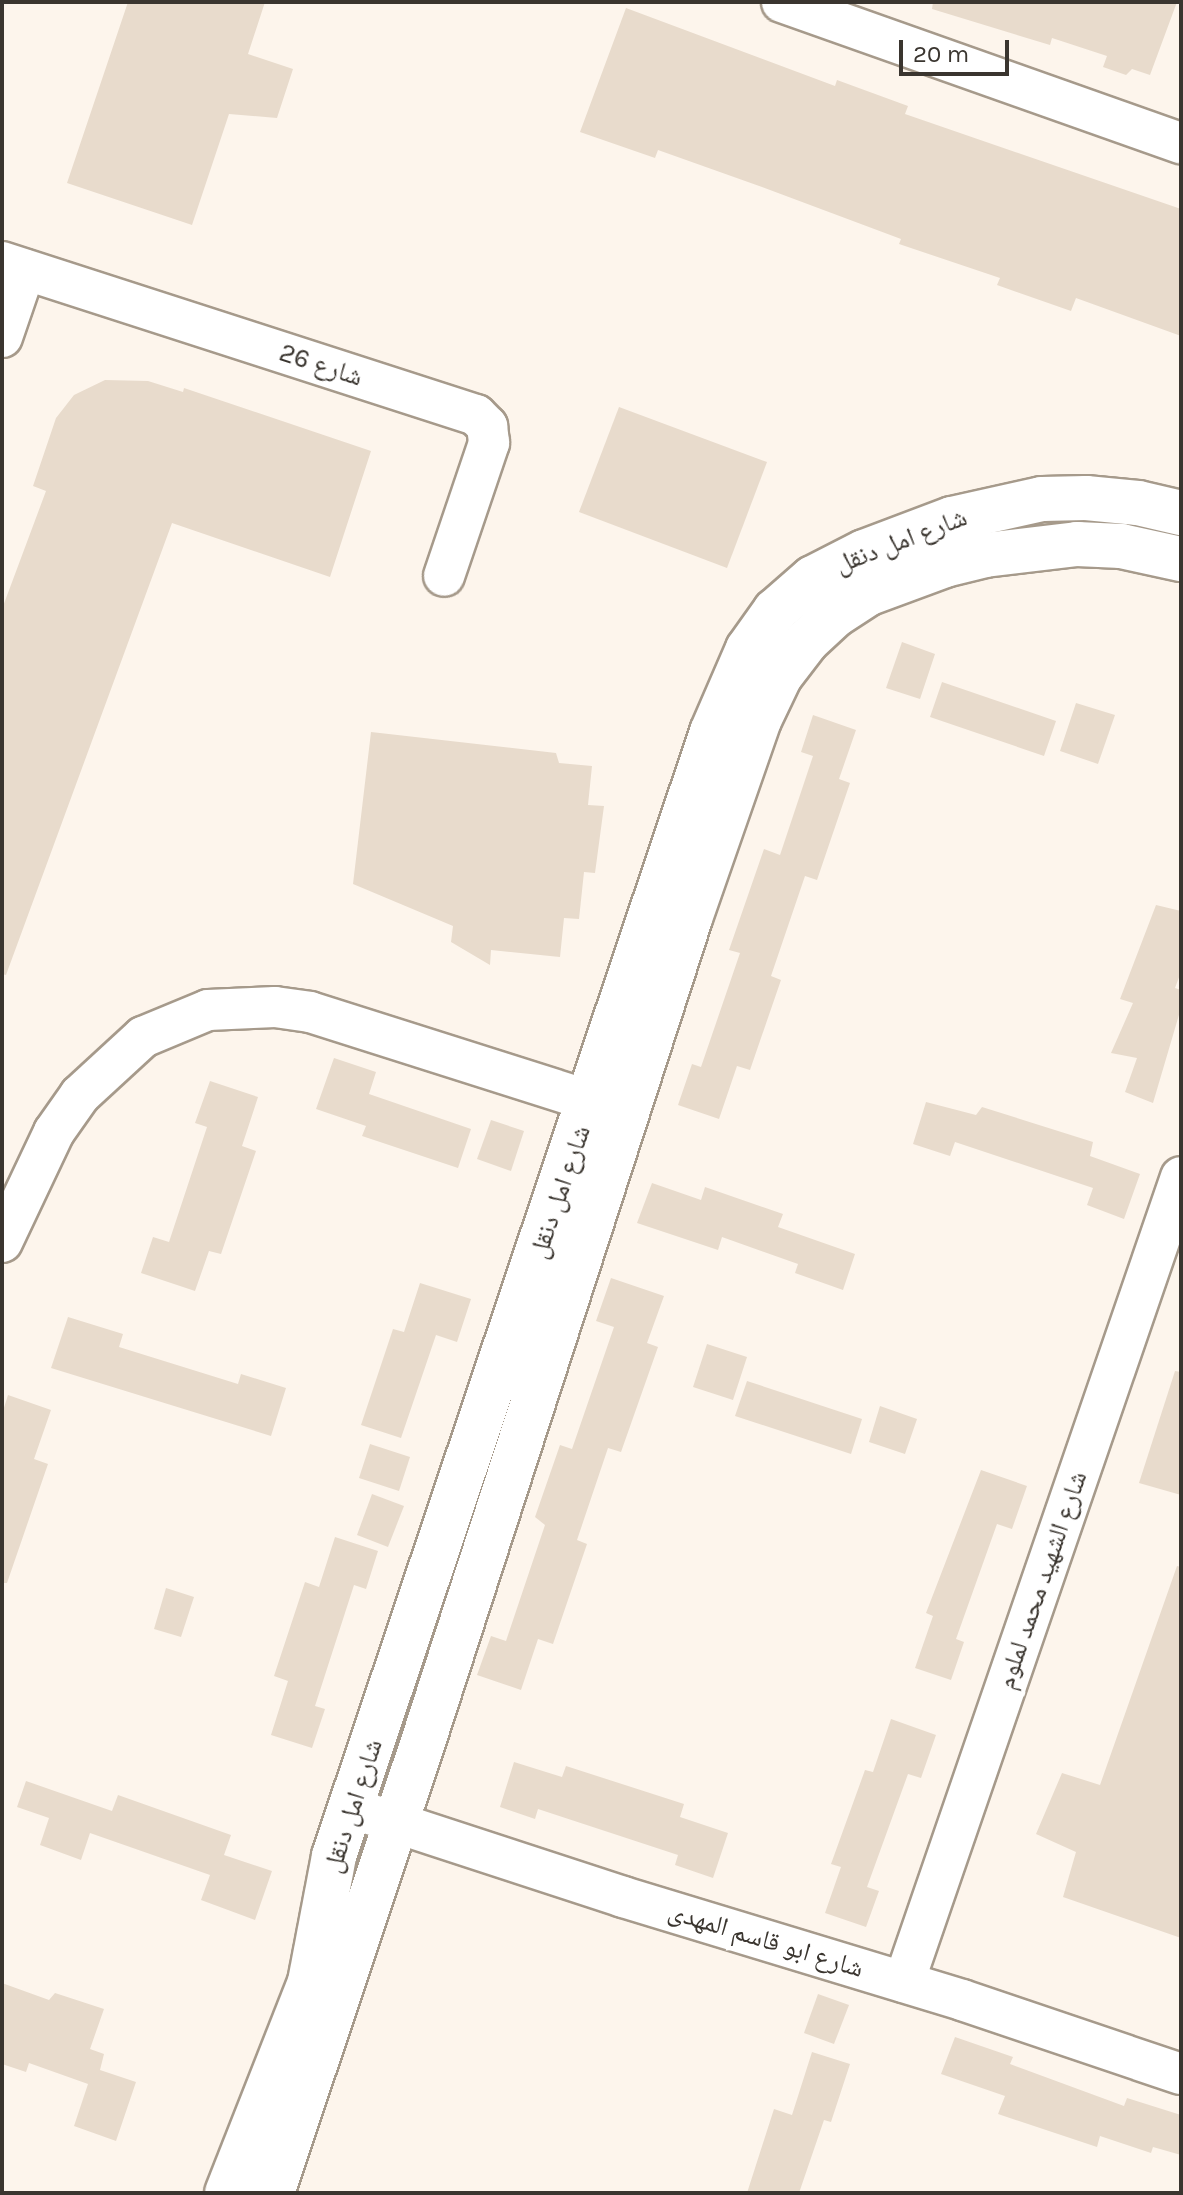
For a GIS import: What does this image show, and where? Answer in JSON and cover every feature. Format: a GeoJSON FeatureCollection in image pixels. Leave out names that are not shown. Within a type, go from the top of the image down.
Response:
{"type":"FeatureCollection","features":[{"type":"Feature","properties":{"kind":"street"},"geometry":{"type":"LineString","coordinates":[[782,2],[1181,143]]}},
{"type":"Feature","properties":{"kind":"street"},"geometry":{"type":"LineString","coordinates":[[2,337],[13,266]]}},
{"type":"Feature","properties":{"kind":"street","name":"شارع 26"},"geometry":{"type":"LineString","coordinates":[[13,266],[476,415],[487,426],[489,443],[444,576]]}},
{"type":"Feature","properties":{"kind":"street","name":"شارع امل دنقل"},"geometry":{"type":"LineString","coordinates":[[272,2193],[395,1825],[609,1107],[712,732],[748,649],[775,611],[813,578],[835,565],[922,530],[989,509],[1042,499],[1086,498],[1138,503],[1181,513]]}},
{"type":"Feature","properties":{"kind":"street","name":"شارع امل دنقل"},"geometry":{"type":"LineString","coordinates":[[227,2193],[310,1982],[334,1856],[351,1808],[609,1107],[759,720],[780,676],[807,641],[835,615],[867,594],[945,565],[985,555],[1077,544],[1121,546],[1181,559]]}},
{"type":"Feature","properties":{"kind":"street"},"geometry":{"type":"LineString","coordinates":[[2,1242],[54,1132],[80,1095],[143,1037],[208,1010],[275,1007],[310,1012],[609,1107]]}},
{"type":"Feature","properties":{"kind":"street","name":"شارع الشهيد محمد لملوم"},"geometry":{"type":"LineString","coordinates":[[904,1982],[1181,1177]]}},
{"type":"Feature","properties":{"kind":"street","name":"شارع ابو قاسم المهدى"},"geometry":{"type":"LineString","coordinates":[[351,1808],[395,1825],[904,1982],[1181,2074]]}},
{"type":"Feature","properties":{"kind":"building"},"geometry":{"type":"Polygon","coordinates":[[[128,2],[265,2],[248,54],[293,69],[277,118],[229,114],[192,225],[67,183],[128,2]]]}},
{"type":"Feature","properties":{"kind":"building"},"geometry":{"type":"Polygon","coordinates":[[[933,2],[1177,2],[1150,75],[1132,69],[1126,75],[1103,67],[1107,56],[1052,38],[1050,45],[932,9],[933,2]]]}},
{"type":"Feature","properties":{"kind":"building"},"geometry":{"type":"Polygon","coordinates":[[[626,8],[835,86],[837,80],[908,106],[905,114],[1181,209],[1181,336],[1076,298],[1071,311],[997,285],[1000,278],[899,244],[901,239],[762,187],[658,150],[655,158],[580,132],[626,8]]]}},
{"type":"Feature","properties":{"kind":"building"},"geometry":{"type":"Polygon","coordinates":[[[105,380],[148,381],[183,392],[184,388],[371,451],[330,577],[172,523],[6,975],[2,974],[2,609],[46,491],[33,486],[56,418],[74,395],[105,380]]]}},
{"type":"Feature","properties":{"kind":"building"},"geometry":{"type":"Polygon","coordinates":[[[619,407],[767,462],[727,568],[579,512],[619,407]]]}},
{"type":"Feature","properties":{"kind":"building"},"geometry":{"type":"Polygon","coordinates":[[[902,642],[935,654],[920,699],[886,688],[902,642]]]}},
{"type":"Feature","properties":{"kind":"building"},"geometry":{"type":"Polygon","coordinates":[[[942,682],[1056,721],[1044,756],[930,717],[942,682]]]}},
{"type":"Feature","properties":{"kind":"building"},"geometry":{"type":"Polygon","coordinates":[[[1076,703],[1115,715],[1098,764],[1060,751],[1076,703]]]}},
{"type":"Feature","properties":{"kind":"building"},"geometry":{"type":"Polygon","coordinates":[[[813,715],[856,730],[839,779],[850,783],[817,880],[805,876],[771,976],[781,980],[750,1070],[737,1066],[719,1119],[678,1105],[692,1064],[701,1067],[740,953],[729,950],[764,849],[780,855],[813,756],[801,752],[813,715]]]}},
{"type":"Feature","properties":{"kind":"building"},"geometry":{"type":"Polygon","coordinates":[[[371,732],[556,753],[559,763],[592,766],[588,805],[604,806],[595,873],[584,872],[579,919],[564,918],[560,957],[491,950],[490,965],[451,942],[453,926],[353,884],[371,732]]]}},
{"type":"Feature","properties":{"kind":"building"},"geometry":{"type":"Polygon","coordinates":[[[1156,905],[1181,911],[1181,972],[1175,988],[1181,990],[1181,1008],[1153,1103],[1125,1092],[1137,1058],[1111,1053],[1133,1003],[1120,999],[1156,905]]]}},
{"type":"Feature","properties":{"kind":"building"},"geometry":{"type":"Polygon","coordinates":[[[334,1058],[376,1072],[369,1094],[471,1129],[458,1168],[362,1136],[366,1126],[316,1109],[334,1058]]]}},
{"type":"Feature","properties":{"kind":"building"},"geometry":{"type":"Polygon","coordinates":[[[210,1081],[258,1097],[242,1146],[256,1151],[221,1254],[209,1251],[195,1291],[141,1273],[153,1237],[169,1242],[207,1127],[195,1123],[210,1081]]]}},
{"type":"Feature","properties":{"kind":"building"},"geometry":{"type":"Polygon","coordinates":[[[926,1102],[976,1115],[982,1107],[1093,1142],[1090,1156],[1140,1174],[1124,1219],[1087,1205],[1093,1188],[955,1142],[950,1156],[913,1144],[926,1102]]]}},
{"type":"Feature","properties":{"kind":"building"},"geometry":{"type":"Polygon","coordinates":[[[491,1120],[524,1131],[511,1171],[477,1159],[491,1120]]]}},
{"type":"Feature","properties":{"kind":"building"},"geometry":{"type":"Polygon","coordinates":[[[652,1183],[701,1200],[705,1187],[783,1214],[778,1227],[855,1254],[843,1290],[795,1273],[798,1264],[722,1237],[718,1250],[637,1223],[652,1183]]]}},
{"type":"Feature","properties":{"kind":"building"},"geometry":{"type":"Polygon","coordinates":[[[611,1278],[664,1296],[647,1343],[658,1347],[621,1452],[608,1448],[577,1540],[587,1544],[553,1644],[538,1639],[521,1690],[477,1675],[491,1636],[506,1641],[545,1525],[535,1517],[560,1445],[572,1449],[614,1327],[596,1321],[611,1278]]]}},
{"type":"Feature","properties":{"kind":"building"},"geometry":{"type":"Polygon","coordinates":[[[420,1283],[471,1299],[457,1342],[436,1335],[401,1438],[361,1425],[393,1329],[404,1332],[420,1283]]]}},
{"type":"Feature","properties":{"kind":"building"},"geometry":{"type":"Polygon","coordinates":[[[68,1317],[123,1334],[119,1347],[238,1384],[241,1374],[286,1388],[271,1436],[51,1368],[68,1317]]]}},
{"type":"Feature","properties":{"kind":"building"},"geometry":{"type":"Polygon","coordinates":[[[707,1344],[747,1357],[733,1400],[693,1387],[707,1344]]]}},
{"type":"Feature","properties":{"kind":"building"},"geometry":{"type":"Polygon","coordinates":[[[1175,1371],[1181,1372],[1181,1495],[1139,1483],[1175,1371]]]}},
{"type":"Feature","properties":{"kind":"building"},"geometry":{"type":"Polygon","coordinates":[[[747,1381],[862,1419],[851,1454],[735,1416],[747,1381]]]}},
{"type":"Feature","properties":{"kind":"building"},"geometry":{"type":"Polygon","coordinates":[[[8,1395],[51,1410],[34,1459],[48,1464],[7,1583],[2,1583],[2,1414],[8,1395]]]}},
{"type":"Feature","properties":{"kind":"building"},"geometry":{"type":"Polygon","coordinates":[[[880,1406],[917,1419],[905,1454],[869,1442],[880,1406]]]}},
{"type":"Feature","properties":{"kind":"building"},"geometry":{"type":"Polygon","coordinates":[[[370,1444],[410,1457],[399,1491],[359,1478],[370,1444]]]}},
{"type":"Feature","properties":{"kind":"building"},"geometry":{"type":"Polygon","coordinates":[[[981,1470],[1027,1486],[1012,1529],[997,1524],[956,1639],[964,1642],[951,1680],[915,1668],[933,1616],[926,1613],[981,1470]]]}},
{"type":"Feature","properties":{"kind":"building"},"geometry":{"type":"Polygon","coordinates":[[[372,1494],[404,1506],[388,1547],[357,1535],[372,1494]]]}},
{"type":"Feature","properties":{"kind":"building"},"geometry":{"type":"Polygon","coordinates":[[[335,1537],[378,1551],[366,1589],[354,1585],[315,1706],[325,1709],[312,1748],[271,1735],[288,1681],[274,1676],[305,1582],[319,1587],[335,1537]]]}},
{"type":"Feature","properties":{"kind":"building"},"geometry":{"type":"Polygon","coordinates":[[[1177,1566],[1181,1567],[1181,1938],[1063,1897],[1076,1852],[1036,1834],[1062,1773],[1100,1785],[1177,1566]]]}},
{"type":"Feature","properties":{"kind":"building"},"geometry":{"type":"Polygon","coordinates":[[[166,1588],[194,1597],[181,1637],[154,1629],[166,1588]]]}},
{"type":"Feature","properties":{"kind":"building"},"geometry":{"type":"Polygon","coordinates":[[[891,1719],[936,1735],[921,1778],[908,1774],[867,1887],[879,1891],[866,1927],[825,1913],[841,1867],[831,1864],[865,1770],[873,1772],[891,1719]]]}},
{"type":"Feature","properties":{"kind":"building"},"geometry":{"type":"Polygon","coordinates":[[[514,1762],[562,1777],[566,1766],[684,1804],[680,1817],[728,1833],[713,1878],[675,1865],[678,1855],[538,1809],[535,1819],[500,1807],[514,1762]]]}},
{"type":"Feature","properties":{"kind":"building"},"geometry":{"type":"Polygon","coordinates":[[[26,1781],[112,1811],[118,1795],[231,1835],[224,1855],[272,1871],[255,1920],[201,1900],[210,1875],[90,1833],[81,1860],[40,1845],[49,1818],[17,1807],[26,1781]]]}},
{"type":"Feature","properties":{"kind":"building"},"geometry":{"type":"Polygon","coordinates":[[[2,1983],[49,2000],[55,1993],[104,2009],[90,2049],[104,2054],[100,2070],[136,2082],[116,2141],[74,2126],[88,2084],[29,2063],[26,2072],[2,2064],[2,1983]]]}},
{"type":"Feature","properties":{"kind":"building"},"geometry":{"type":"Polygon","coordinates":[[[818,1994],[849,2005],[834,2044],[804,2033],[818,1994]]]}},
{"type":"Feature","properties":{"kind":"building"},"geometry":{"type":"Polygon","coordinates":[[[955,2037],[1013,2057],[1010,2064],[1124,2106],[1127,2098],[1181,2115],[1181,2155],[1153,2147],[1151,2153],[1100,2136],[1097,2147],[998,2114],[1005,2096],[941,2074],[955,2037]]]}},
{"type":"Feature","properties":{"kind":"building"},"geometry":{"type":"Polygon","coordinates":[[[812,2052],[850,2064],[831,2122],[824,2120],[799,2193],[747,2193],[774,2109],[792,2115],[812,2052]]]}}]}
